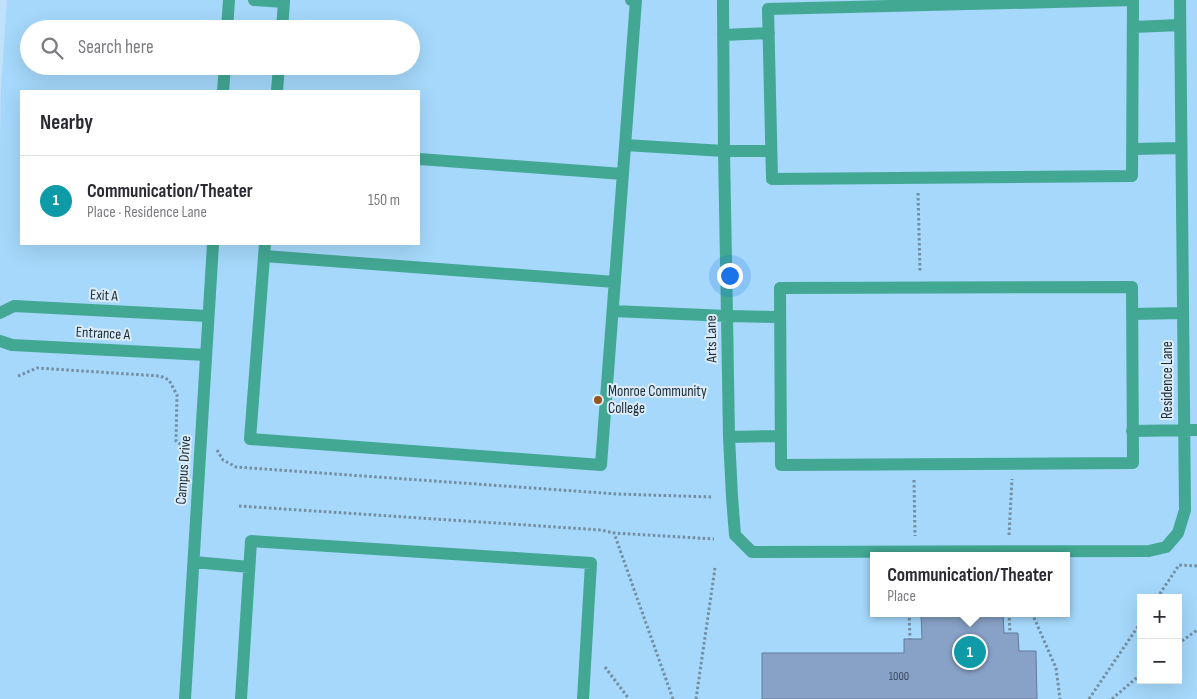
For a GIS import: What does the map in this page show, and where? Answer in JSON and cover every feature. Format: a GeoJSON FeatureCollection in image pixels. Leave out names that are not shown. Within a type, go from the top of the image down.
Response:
{"type":"FeatureCollection","features":[{"type":"Feature","properties":{"kind":"street"},"geometry":{"type":"LineString","coordinates":[[228,20],[229,0]]}},
{"type":"Feature","properties":{"kind":"street"},"geometry":{"type":"LineString","coordinates":[[254,0],[284,1],[283,20]]}},
{"type":"Feature","properties":{"kind":"street"},"geometry":{"type":"LineString","coordinates":[[615,282],[265,250],[250,439],[601,465],[613,311],[636,0],[631,0]]}},
{"type":"Feature","properties":{"kind":"street","name":"Arts Lane"},"geometry":{"type":"LineString","coordinates":[[723,0],[729,437],[735,535],[752,552],[960,552]]}},
{"type":"Feature","properties":{"kind":"street"},"geometry":{"type":"LineString","coordinates":[[1133,0],[1132,176],[772,179],[769,33],[768,9],[1133,0]]}},
{"type":"Feature","properties":{"kind":"street","name":"Residence Lane"},"geometry":{"type":"LineString","coordinates":[[960,552],[1149,551],[1166,547],[1178,533],[1185,510],[1191,430],[1183,313],[1180,0]]}},
{"type":"Feature","properties":{"kind":"street"},"geometry":{"type":"LineString","coordinates":[[1133,27],[1180,25]]}},
{"type":"Feature","properties":{"kind":"street"},"geometry":{"type":"LineString","coordinates":[[723,35],[769,33]]}},
{"type":"Feature","properties":{"kind":"street"},"geometry":{"type":"LineString","coordinates":[[223,90],[224,75]]}},
{"type":"Feature","properties":{"kind":"street"},"geometry":{"type":"LineString","coordinates":[[277,90],[278,75]]}},
{"type":"Feature","properties":{"kind":"street"},"geometry":{"type":"LineString","coordinates":[[625,145],[724,151],[771,150]]}},
{"type":"Feature","properties":{"kind":"street"},"geometry":{"type":"LineString","coordinates":[[1132,149],[1182,148]]}},
{"type":"Feature","properties":{"kind":"street"},"geometry":{"type":"LineString","coordinates":[[420,159],[623,174]]}},
{"type":"Feature","properties":{"kind":"street","name":"Campus Drive"},"geometry":{"type":"LineString","coordinates":[[184,699],[213,245]]}},
{"type":"Feature","properties":{"kind":"street"},"geometry":{"type":"LineString","coordinates":[[1132,287],[1133,463],[781,465],[780,317],[780,288],[1132,287]]}},
{"type":"Feature","properties":{"kind":"street","name":"Exit A"},"geometry":{"type":"LineString","coordinates":[[0,313],[14,306],[208,316]]}},
{"type":"Feature","properties":{"kind":"street"},"geometry":{"type":"LineString","coordinates":[[613,311],[780,317]]}},
{"type":"Feature","properties":{"kind":"street"},"geometry":{"type":"LineString","coordinates":[[1132,314],[1183,313]]}},
{"type":"Feature","properties":{"kind":"street","name":"Entrance A"},"geometry":{"type":"LineString","coordinates":[[0,340],[12,345],[206,355]]}},
{"type":"Feature","properties":{"kind":"street"},"geometry":{"type":"LineString","coordinates":[[1132,431],[1191,430]]}},
{"type":"Feature","properties":{"kind":"street"},"geometry":{"type":"LineString","coordinates":[[729,437],[781,436]]}},
{"type":"Feature","properties":{"kind":"street"},"geometry":{"type":"LineString","coordinates":[[241,699],[251,541],[591,562],[583,699]]}},
{"type":"Feature","properties":{"kind":"street"},"geometry":{"type":"LineString","coordinates":[[194,562],[249,567]]}},
{"type":"Feature","properties":{"kind":"path"},"geometry":{"type":"LineString","coordinates":[[918,206],[919,255]]}},
{"type":"Feature","properties":{"kind":"path"},"geometry":{"type":"LineString","coordinates":[[18,376],[37,368],[160,376],[169,380],[177,395],[176,441],[183,446],[187,446]]}},
{"type":"Feature","properties":{"kind":"path"},"geometry":{"type":"LineString","coordinates":[[215,447],[223,460],[236,467],[617,494],[713,497]]}},
{"type":"Feature","properties":{"kind":"path"},"geometry":{"type":"LineString","coordinates":[[1009,536],[1012,487]]}},
{"type":"Feature","properties":{"kind":"path"},"geometry":{"type":"LineString","coordinates":[[914,488],[915,537]]}},
{"type":"Feature","properties":{"kind":"path"},"geometry":{"type":"LineString","coordinates":[[239,506],[714,539]]}},
{"type":"Feature","properties":{"kind":"path"},"geometry":{"type":"LineString","coordinates":[[614,533],[673,699]]}},
{"type":"Feature","properties":{"kind":"path"},"geometry":{"type":"LineString","coordinates":[[1160,594],[1179,566],[1197,566]]}},
{"type":"Feature","properties":{"kind":"path"},"geometry":{"type":"LineString","coordinates":[[696,699],[715,568]]}},
{"type":"Feature","properties":{"kind":"path"},"geometry":{"type":"LineString","coordinates":[[909,617],[910,639]]}},
{"type":"Feature","properties":{"kind":"path"},"geometry":{"type":"LineString","coordinates":[[1009,617],[1010,633]]}},
{"type":"Feature","properties":{"kind":"path"},"geometry":{"type":"LineString","coordinates":[[1034,617],[1056,668],[1060,699]]}},
{"type":"Feature","properties":{"kind":"path"},"geometry":{"type":"LineString","coordinates":[[1090,699],[1137,628]]}},
{"type":"Feature","properties":{"kind":"path"},"geometry":{"type":"LineString","coordinates":[[1182,641],[1197,630]]}},
{"type":"Feature","properties":{"kind":"path"},"geometry":{"type":"LineString","coordinates":[[605,668],[629,699]]}},
{"type":"Feature","properties":{"kind":"path"},"geometry":{"type":"LineString","coordinates":[[1112,699],[1137,677]]}},
{"type":"Feature","properties":{"kind":"shaded area","name":"Monroe Community College"},"geometry":{"type":"Polygon","coordinates":[[[7,0],[1197,0],[1197,699],[0,699],[0,145],[1,89],[7,0]]]}},
{"type":"Feature","properties":{"kind":"building"},"geometry":{"type":"Polygon","coordinates":[[[921,617],[1003,617],[1004,633],[1018,633],[1019,651],[1036,651],[1037,699],[762,699],[762,653],[904,653],[904,639],[922,639],[921,617]]]}},
{"type":"Feature","properties":{"kind":"place","name":"Monroe Community College"},"geometry":{"type":"Point","coordinates":[598,400]}},
{"type":"Feature","properties":{"kind":"place","name":"Communication/Theater"},"geometry":{"type":"Point","coordinates":[970,652]}}]}
